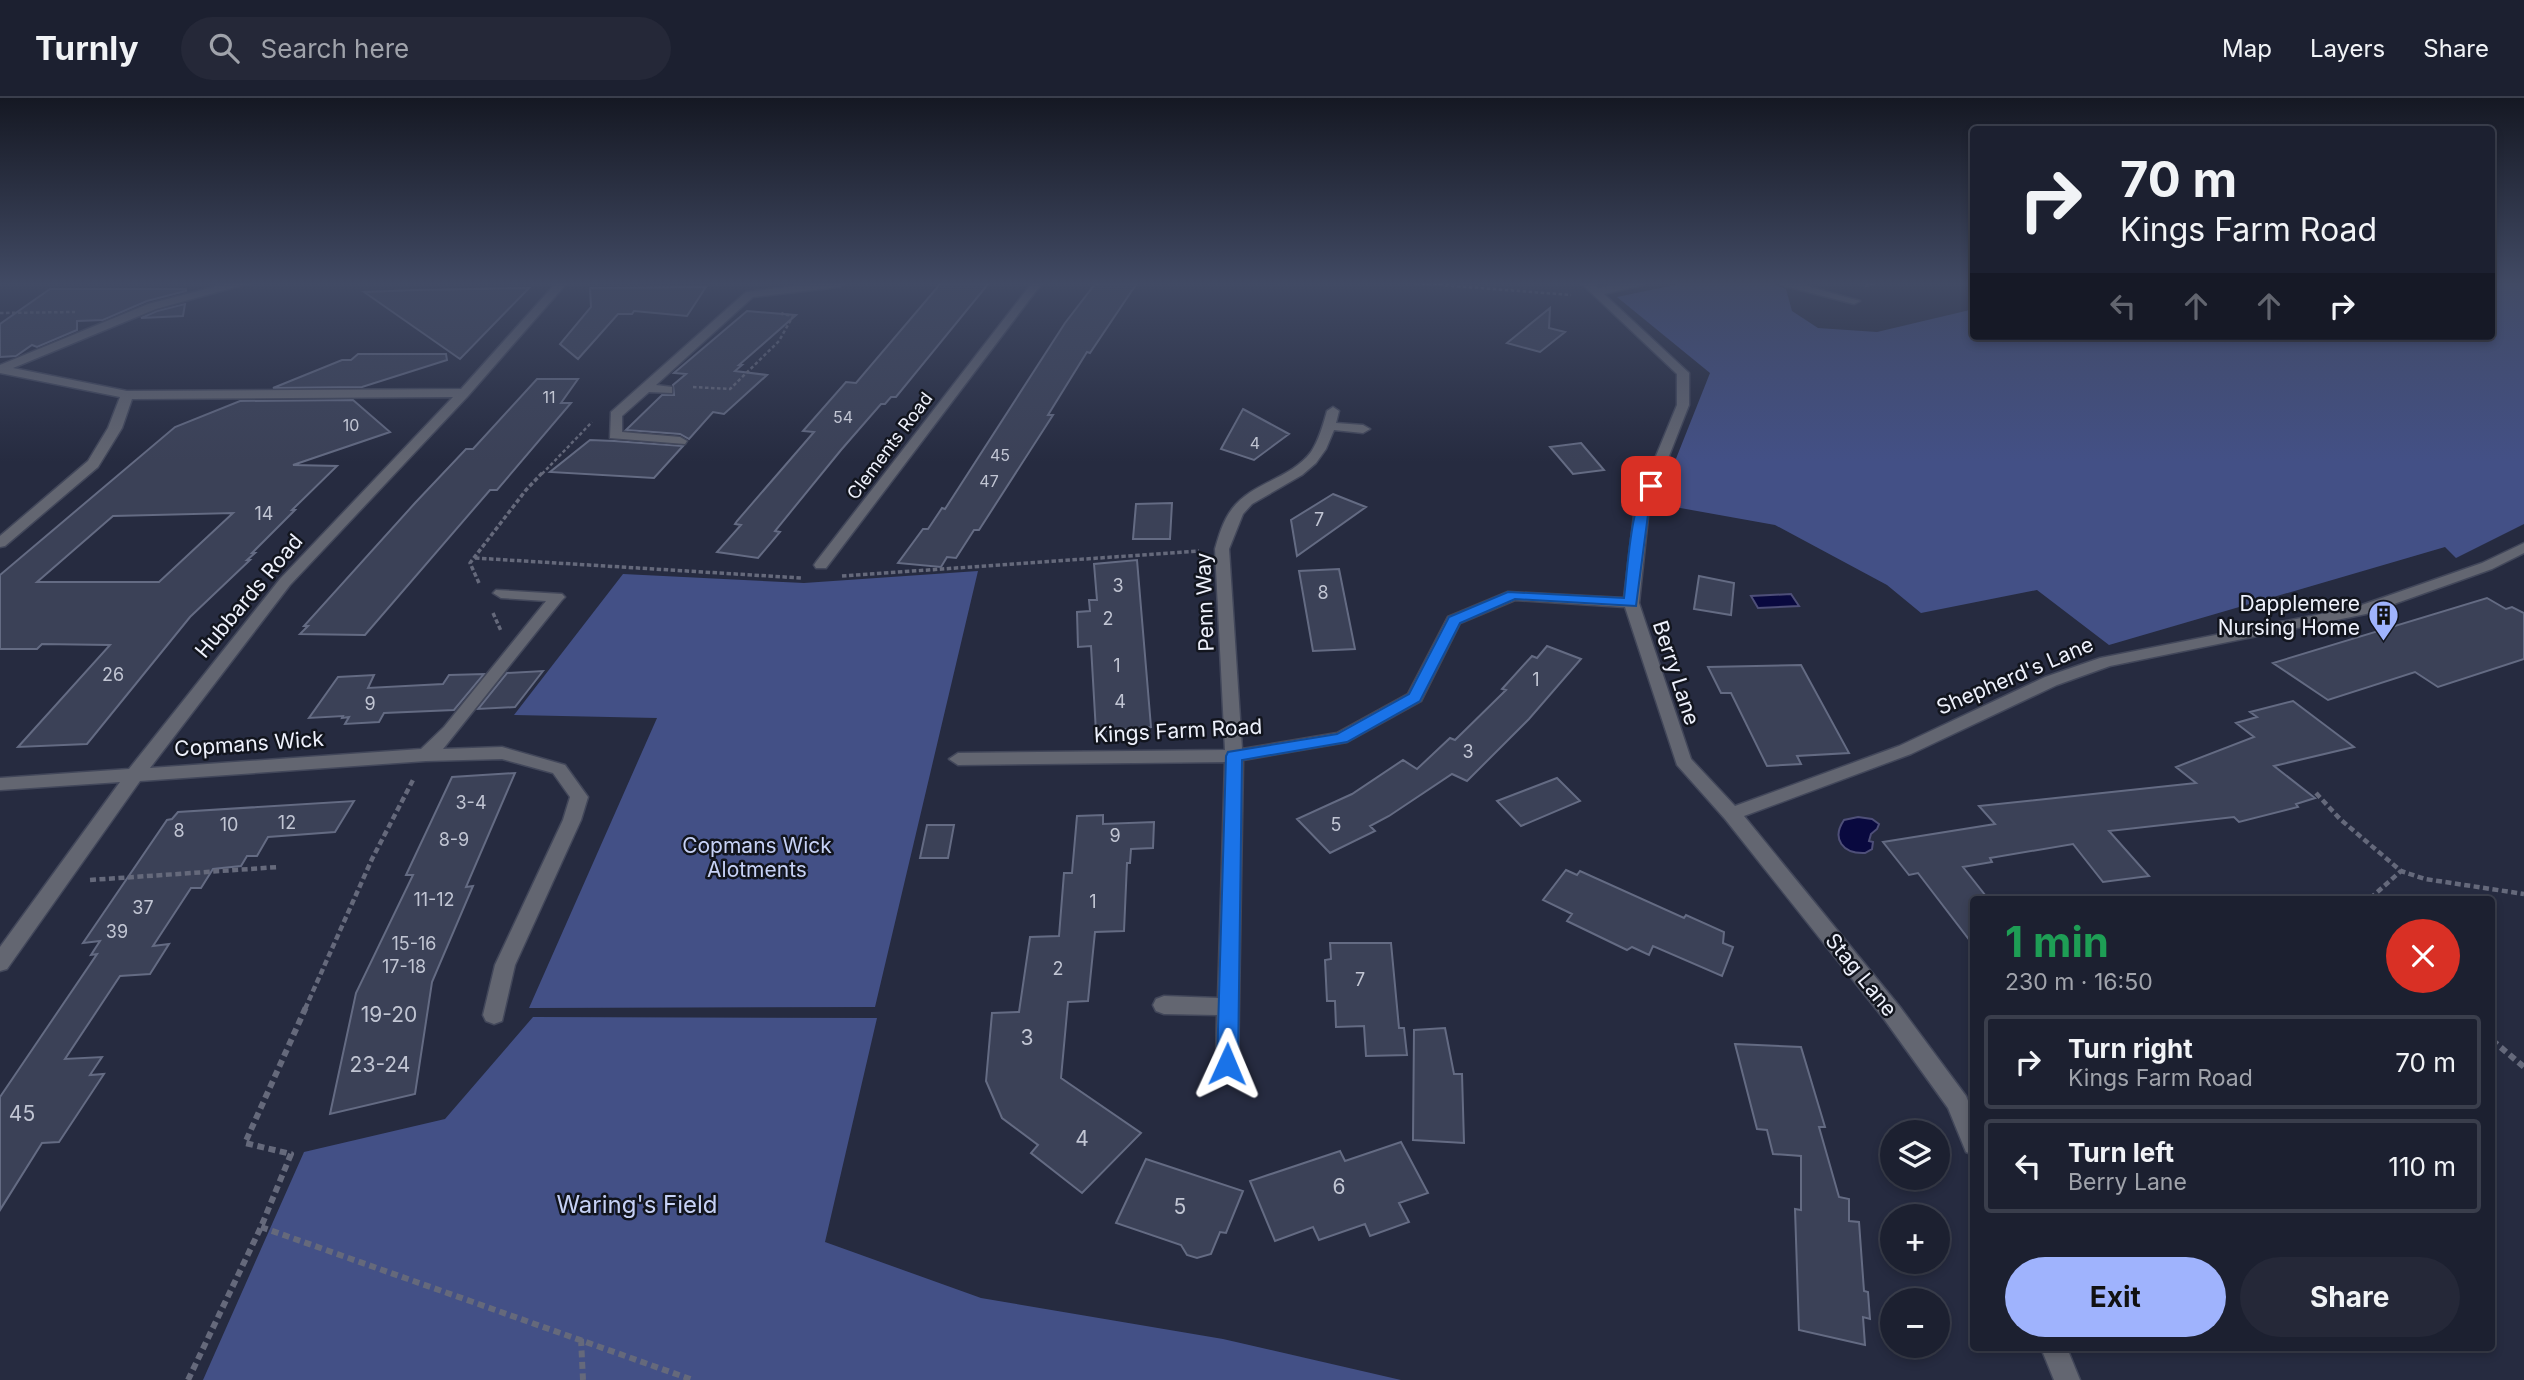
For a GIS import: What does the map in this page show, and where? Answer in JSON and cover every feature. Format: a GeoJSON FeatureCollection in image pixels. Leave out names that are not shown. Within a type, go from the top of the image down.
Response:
{"type":"FeatureCollection","features":[{"type":"Feature","properties":{"kind":"street"},"geometry":{"type":"LineString","coordinates":[[0,369],[65,343]]}},
{"type":"Feature","properties":{"kind":"street","name":"Hubbards Road"},"geometry":{"type":"LineString","coordinates":[[0,962],[135,775],[285,582],[509,343]]}},
{"type":"Feature","properties":{"kind":"street"},"geometry":{"type":"LineString","coordinates":[[680,441],[615,435],[616,415],[692,343]]}},
{"type":"Feature","properties":{"kind":"street","name":"Clements Road"},"geometry":{"type":"LineString","coordinates":[[821,565],[991,343]]}},
{"type":"Feature","properties":{"kind":"street","name":"Berry Lane"},"geometry":{"type":"LineString","coordinates":[[1649,343],[1683,376],[1683,405],[1642,507],[1631,603],[1683,761],[1732,814]]}},
{"type":"Feature","properties":{"kind":"street"},"geometry":{"type":"LineString","coordinates":[[0,369],[127,395],[464,393]]}},
{"type":"Feature","properties":{"kind":"street"},"geometry":{"type":"LineString","coordinates":[[646,388],[668,390]]}},
{"type":"Feature","properties":{"kind":"street"},"geometry":{"type":"LineString","coordinates":[[0,543],[93,464],[115,428],[127,395]]}},
{"type":"Feature","properties":{"kind":"street","name":"Penn Way"},"geometry":{"type":"LineString","coordinates":[[1227,1064],[1234,756],[1222,549],[1227,526],[1241,506],[1312,460],[1324,442],[1331,418],[1363,429]]}},
{"type":"Feature","properties":{"kind":"street","name":"Shepherd's Lane"},"geometry":{"type":"LineString","coordinates":[[1732,814],[1905,750],[2051,681],[2106,662],[2360,611],[2487,566],[2524,547]]}},
{"type":"Feature","properties":{"kind":"street"},"geometry":{"type":"LineString","coordinates":[[426,755],[450,732],[557,597],[501,593]]}},
{"type":"Feature","properties":{"kind":"street","name":"Kings Farm Road"},"geometry":{"type":"LineString","coordinates":[[958,759],[1234,756],[1341,738],[1415,698],[1454,620],[1513,595],[1631,603]]}},
{"type":"Feature","properties":{"kind":"street","name":"Copmans Wick"},"geometry":{"type":"LineString","coordinates":[[0,784],[502,752],[559,769],[579,797],[572,820],[505,965],[494,1015]]}},
{"type":"Feature","properties":{"kind":"street","name":"Stag Lane"},"geometry":{"type":"LineString","coordinates":[[1732,814],[1892,1013],[1958,1103],[1970,1134]]}},
{"type":"Feature","properties":{"kind":"street"},"geometry":{"type":"LineString","coordinates":[[1164,1005],[1228,1007]]}},
{"type":"Feature","properties":{"kind":"street"},"geometry":{"type":"LineString","coordinates":[[2055,1351],[2067,1380]]}},
{"type":"Feature","properties":{"kind":"path"},"geometry":{"type":"LineString","coordinates":[[692,387],[730,389],[777,343]]}},
{"type":"Feature","properties":{"kind":"path"},"geometry":{"type":"LineString","coordinates":[[481,586],[470,563],[526,490],[594,420]]}},
{"type":"Feature","properties":{"kind":"path"},"geometry":{"type":"LineString","coordinates":[[491,609],[507,643]]}},
{"type":"Feature","properties":{"kind":"path"},"geometry":{"type":"LineString","coordinates":[[188,1380],[261,1227],[291,1154],[245,1143],[372,859],[426,755]]}},
{"type":"Feature","properties":{"kind":"path"},"geometry":{"type":"LineString","coordinates":[[2316,793],[2340,819],[2401,871],[2437,881],[2524,894]]}},
{"type":"Feature","properties":{"kind":"path"},"geometry":{"type":"LineString","coordinates":[[57,883],[279,867]]}},
{"type":"Feature","properties":{"kind":"path"},"geometry":{"type":"LineString","coordinates":[[2374,896],[2401,871]]}},
{"type":"Feature","properties":{"kind":"path"},"geometry":{"type":"LineString","coordinates":[[2495,1043],[2524,1067]]}},
{"type":"Feature","properties":{"kind":"path"},"geometry":{"type":"LineString","coordinates":[[261,1227],[693,1380]]}},
{"type":"Feature","properties":{"kind":"path"},"geometry":{"type":"LineString","coordinates":[[581,1339],[583,1380]]}},
{"type":"Feature","properties":{"kind":"green space"},"geometry":{"type":"Polygon","coordinates":[[[1673,343],[2524,343],[2524,524],[2456,558],[2445,547],[2109,645],[2037,590],[1921,613],[1887,585],[1775,525],[1658,504],[1710,373],[1673,343]]]}},
{"type":"Feature","properties":{"kind":"green space","name":"Copmans Wick Alotments"},"geometry":{"type":"Polygon","coordinates":[[[978,571],[875,1007],[529,1008],[657,718],[514,715],[623,574],[804,583],[978,571]]]}},
{"type":"Feature","properties":{"kind":"green space","name":"Waring's Field"},"geometry":{"type":"Polygon","coordinates":[[[533,1017],[877,1018],[825,1242],[981,1298],[1223,1339],[1401,1380],[203,1380],[304,1152],[445,1119],[533,1017]]]}},
{"type":"Feature","properties":{"kind":"shaded area"},"geometry":{"type":"Polygon","coordinates":[[[1791,594],[1799,606],[1758,608],[1751,596],[1791,594]]]}},
{"type":"Feature","properties":{"kind":"shaded area"},"geometry":{"type":"Polygon","coordinates":[[[1858,817],[1872,819],[1879,824],[1869,841],[1873,842],[1872,849],[1865,853],[1845,848],[1839,839],[1844,820],[1858,817]]]}},
{"type":"Feature","properties":{"kind":"building"},"geometry":{"type":"Polygon","coordinates":[[[0,343],[47,343],[37,347],[32,345],[16,356],[0,357],[0,343]]]}},
{"type":"Feature","properties":{"kind":"building"},"geometry":{"type":"Polygon","coordinates":[[[437,343],[476,343],[460,359],[437,343]]]}},
{"type":"Feature","properties":{"kind":"building"},"geometry":{"type":"Polygon","coordinates":[[[561,343],[592,343],[578,359],[561,343]]]}},
{"type":"Feature","properties":{"kind":"building"},"geometry":{"type":"Polygon","coordinates":[[[710,343],[764,343],[735,371],[767,375],[724,414],[713,412],[689,439],[680,434],[626,430],[662,395],[674,395],[673,385],[686,374],[674,373],[710,343]]]}},
{"type":"Feature","properties":{"kind":"building"},"geometry":{"type":"Polygon","coordinates":[[[890,343],[940,343],[896,397],[891,397],[885,404],[881,404],[841,450],[775,531],[780,532],[758,558],[717,552],[741,525],[735,524],[737,521],[814,432],[803,431],[846,382],[856,383],[890,343]]]}},
{"type":"Feature","properties":{"kind":"building"},"geometry":{"type":"Polygon","coordinates":[[[1052,343],[1097,343],[1090,353],[1087,352],[1048,415],[1053,415],[979,530],[974,530],[956,558],[947,557],[941,567],[898,563],[923,529],[928,529],[942,508],[945,509],[1052,343]]]}},
{"type":"Feature","properties":{"kind":"building"},"geometry":{"type":"Polygon","coordinates":[[[1507,343],[1551,343],[1540,352],[1507,343]]]}},
{"type":"Feature","properties":{"kind":"building"},"geometry":{"type":"Polygon","coordinates":[[[358,354],[446,354],[447,360],[362,387],[273,388],[342,360],[351,360],[358,354]]]}},
{"type":"Feature","properties":{"kind":"building"},"geometry":{"type":"Polygon","coordinates":[[[537,379],[578,379],[561,403],[571,403],[497,490],[490,490],[365,635],[300,634],[308,626],[304,626],[415,503],[466,449],[473,449],[537,379]]]}},
{"type":"Feature","properties":{"kind":"building"},"geometry":{"type":"Polygon","coordinates":[[[353,400],[390,432],[293,465],[337,466],[252,553],[255,553],[247,560],[250,560],[190,617],[87,744],[18,747],[110,645],[42,644],[37,649],[0,649],[0,575],[175,427],[240,401],[353,400]],[[233,513],[113,516],[37,582],[159,582],[233,513]]]}},
{"type":"Feature","properties":{"kind":"building"},"geometry":{"type":"Polygon","coordinates":[[[1243,409],[1289,434],[1254,460],[1221,449],[1243,409]]]}},
{"type":"Feature","properties":{"kind":"building"},"geometry":{"type":"Polygon","coordinates":[[[590,440],[683,446],[654,478],[550,472],[590,440]]]}},
{"type":"Feature","properties":{"kind":"building"},"geometry":{"type":"Polygon","coordinates":[[[1581,443],[1604,470],[1573,474],[1550,447],[1581,443]]]}},
{"type":"Feature","properties":{"kind":"building"},"geometry":{"type":"Polygon","coordinates":[[[1333,494],[1366,507],[1297,556],[1291,520],[1333,494]]]}},
{"type":"Feature","properties":{"kind":"building"},"geometry":{"type":"Polygon","coordinates":[[[1172,503],[1170,539],[1133,539],[1136,504],[1172,503]]]}},
{"type":"Feature","properties":{"kind":"building"},"geometry":{"type":"Polygon","coordinates":[[[1137,560],[1151,727],[1096,732],[1091,646],[1078,647],[1077,612],[1090,611],[1089,600],[1097,600],[1094,564],[1137,560]]]}},
{"type":"Feature","properties":{"kind":"building"},"geometry":{"type":"Polygon","coordinates":[[[1339,569],[1355,649],[1313,651],[1299,571],[1339,569]]]}},
{"type":"Feature","properties":{"kind":"building"},"geometry":{"type":"Polygon","coordinates":[[[1699,576],[1734,583],[1731,615],[1694,609],[1699,576]]]}},
{"type":"Feature","properties":{"kind":"building"},"geometry":{"type":"Polygon","coordinates":[[[2487,598],[2506,609],[2512,607],[2524,613],[2524,659],[2438,687],[2415,672],[2328,700],[2273,663],[2487,598]]]}},
{"type":"Feature","properties":{"kind":"building"},"geometry":{"type":"Polygon","coordinates":[[[1547,646],[1581,659],[1529,719],[1467,781],[1452,774],[1370,826],[1375,831],[1330,853],[1297,819],[1352,794],[1403,760],[1417,769],[1450,738],[1455,740],[1506,690],[1502,689],[1532,656],[1537,658],[1547,646]]]}},
{"type":"Feature","properties":{"kind":"building"},"geometry":{"type":"Polygon","coordinates":[[[1801,665],[1849,753],[1797,756],[1801,764],[1767,766],[1731,693],[1721,693],[1708,667],[1801,665]]]}},
{"type":"Feature","properties":{"kind":"building"},"geometry":{"type":"Polygon","coordinates":[[[543,671],[515,707],[478,709],[507,673],[543,671]]]}},
{"type":"Feature","properties":{"kind":"building"},"geometry":{"type":"Polygon","coordinates":[[[484,674],[454,710],[384,713],[379,722],[345,724],[349,717],[309,718],[338,677],[374,675],[368,688],[443,684],[449,675],[484,674]]]}},
{"type":"Feature","properties":{"kind":"building"},"geometry":{"type":"Polygon","coordinates":[[[2293,701],[2354,747],[2274,766],[2315,798],[2296,804],[2298,807],[2239,822],[2234,817],[2109,831],[2149,876],[2103,882],[2073,844],[1990,858],[1992,862],[1963,867],[1986,896],[1970,896],[1970,941],[1918,873],[1909,875],[1883,842],[1995,824],[1979,806],[2196,783],[2176,767],[2254,737],[2236,723],[2257,717],[2250,712],[2293,701]]]}},
{"type":"Feature","properties":{"kind":"building"},"geometry":{"type":"Polygon","coordinates":[[[515,773],[466,887],[473,886],[432,982],[415,1094],[330,1114],[356,993],[413,875],[406,875],[452,777],[515,773]]]}},
{"type":"Feature","properties":{"kind":"building"},"geometry":{"type":"Polygon","coordinates":[[[1557,778],[1580,801],[1521,826],[1497,801],[1557,778]]]}},
{"type":"Feature","properties":{"kind":"building"},"geometry":{"type":"Polygon","coordinates":[[[354,801],[335,832],[268,837],[257,856],[247,856],[241,866],[213,869],[201,888],[191,888],[153,946],[169,944],[150,974],[120,976],[65,1059],[102,1057],[90,1075],[104,1074],[59,1142],[42,1143],[0,1210],[0,1097],[97,954],[91,955],[100,941],[83,943],[167,820],[172,819],[178,812],[354,801]]]}},
{"type":"Feature","properties":{"kind":"building"},"geometry":{"type":"Polygon","coordinates":[[[1103,815],[1103,824],[1154,822],[1153,848],[1131,849],[1130,863],[1127,863],[1124,931],[1095,932],[1088,1001],[1068,1002],[1061,1078],[1141,1133],[1082,1193],[1031,1153],[1038,1145],[1002,1118],[986,1081],[992,1013],[1019,1012],[1030,937],[1059,936],[1064,873],[1072,873],[1077,816],[1103,815]]]}},
{"type":"Feature","properties":{"kind":"building"},"geometry":{"type":"Polygon","coordinates":[[[927,825],[954,825],[948,858],[920,858],[927,825]]]}},
{"type":"Feature","properties":{"kind":"building"},"geometry":{"type":"Polygon","coordinates":[[[1566,870],[1577,875],[1580,871],[1684,918],[1686,915],[1724,932],[1723,943],[1733,947],[1722,976],[1653,946],[1649,955],[1632,947],[1627,950],[1567,921],[1572,914],[1543,900],[1566,870]]]}},
{"type":"Feature","properties":{"kind":"building"},"geometry":{"type":"Polygon","coordinates":[[[1330,943],[1391,943],[1399,1028],[1404,1028],[1407,1055],[1366,1056],[1364,1026],[1336,1027],[1335,1001],[1327,1001],[1325,960],[1331,959],[1330,943]]]}},
{"type":"Feature","properties":{"kind":"building"},"geometry":{"type":"Polygon","coordinates":[[[1445,1028],[1454,1074],[1462,1074],[1464,1143],[1413,1140],[1414,1030],[1445,1028]]]}},
{"type":"Feature","properties":{"kind":"building"},"geometry":{"type":"Polygon","coordinates":[[[1735,1044],[1801,1047],[1825,1127],[1819,1127],[1839,1197],[1849,1199],[1849,1221],[1859,1222],[1864,1291],[1868,1292],[1870,1319],[1863,1317],[1865,1345],[1799,1330],[1795,1209],[1801,1210],[1801,1156],[1773,1154],[1767,1130],[1757,1129],[1735,1044]]]}},
{"type":"Feature","properties":{"kind":"building"},"geometry":{"type":"Polygon","coordinates":[[[1401,1142],[1428,1193],[1399,1203],[1409,1222],[1370,1236],[1365,1224],[1319,1240],[1313,1227],[1275,1241],[1250,1181],[1340,1151],[1345,1161],[1401,1142]]]}},
{"type":"Feature","properties":{"kind":"building"},"geometry":{"type":"Polygon","coordinates":[[[1146,1159],[1243,1191],[1226,1233],[1220,1232],[1211,1254],[1197,1258],[1187,1255],[1181,1245],[1116,1223],[1146,1159]]]}},
{"type":"Feature","properties":{"kind":"place","name":"Dapplemere Nursing Home"},"geometry":{"type":"Point","coordinates":[2383,643]}},
{"type":"Feature","properties":{"kind":"route"},"geometry":{"type":"LineString","coordinates":[[1227,1064],[1234,756],[1341,738],[1415,698],[1454,620],[1513,595],[1631,603],[1642,507],[1651,486]]}}]}
